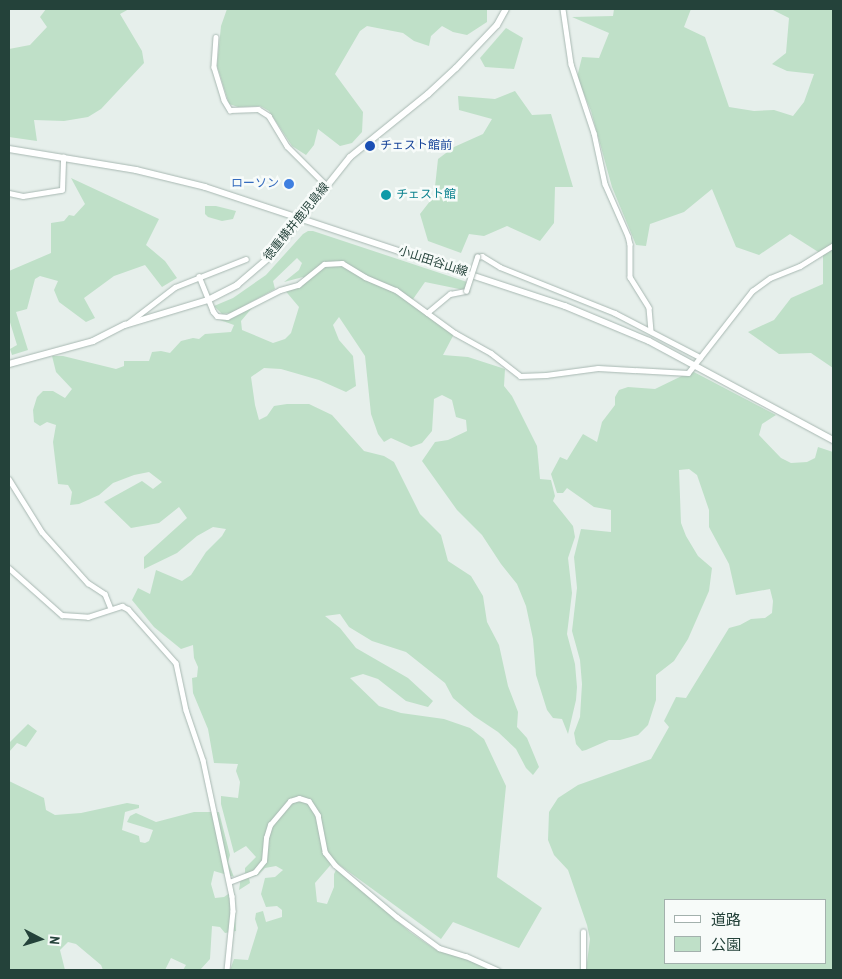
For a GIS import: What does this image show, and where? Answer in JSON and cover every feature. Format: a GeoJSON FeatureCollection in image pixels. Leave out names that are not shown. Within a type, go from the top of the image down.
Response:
{"type":"FeatureCollection","features":[{"type":"Feature","properties":{"kind":"main road","name":"徳重横井鹿児島線"},"geometry":{"type":"LineString","coordinates":[[9,364],[94,341],[125,325],[208,300],[238,285],[260,268],[360,148],[428,94],[456,68],[497,25],[506,9]]}},
{"type":"Feature","properties":{"kind":"main road","name":"小山田谷山線"},"geometry":{"type":"LineString","coordinates":[[9,150],[173,178],[302,218],[565,306],[636,335],[695,364],[833,440]]}},
{"type":"Feature","properties":{"kind":"street"},"geometry":{"type":"LineString","coordinates":[[563,9],[571,64],[594,133],[605,184],[628,236],[630,278],[649,308],[651,330]]}},
{"type":"Feature","properties":{"kind":"street"},"geometry":{"type":"LineString","coordinates":[[216,37],[214,67],[224,100],[230,110],[258,109],[268,116],[287,146],[327,186]]}},
{"type":"Feature","properties":{"kind":"street"},"geometry":{"type":"LineString","coordinates":[[9,193],[23,196],[62,190],[63,158]]}},
{"type":"Feature","properties":{"kind":"street"},"geometry":{"type":"LineString","coordinates":[[198,276],[217,316],[227,317],[280,290],[298,285],[324,264],[338,263],[396,290],[467,340],[491,353],[520,376],[546,375],[598,368],[688,373],[756,288],[770,278],[800,266],[833,245]]}},
{"type":"Feature","properties":{"kind":"street"},"geometry":{"type":"LineString","coordinates":[[427,313],[450,294],[466,291],[477,258],[482,256],[500,267],[565,291],[651,330],[700,357]]}},
{"type":"Feature","properties":{"kind":"street"},"geometry":{"type":"LineString","coordinates":[[125,325],[176,287],[198,276],[246,259]]}},
{"type":"Feature","properties":{"kind":"street"},"geometry":{"type":"LineString","coordinates":[[9,479],[42,532],[88,584],[105,594],[111,609]]}},
{"type":"Feature","properties":{"kind":"street"},"geometry":{"type":"LineString","coordinates":[[9,568],[62,615],[88,617],[122,606],[128,609],[176,663],[186,710],[203,760],[229,882],[233,911],[226,970]]}},
{"type":"Feature","properties":{"kind":"street"},"geometry":{"type":"LineString","coordinates":[[229,882],[255,872],[264,861],[266,838],[270,826],[290,801],[299,798],[309,801],[318,815],[325,852],[335,865],[397,917],[439,948],[466,956],[498,970]]}},
{"type":"Feature","properties":{"kind":"street"},"geometry":{"type":"LineString","coordinates":[[583,932],[583,970]]}},
{"type":"Feature","properties":{"kind":"green space"},"geometry":{"type":"Polygon","coordinates":[[[46,9],[129,9],[120,14],[142,51],[144,63],[101,109],[88,117],[64,121],[34,120],[37,141],[9,137],[9,49],[30,45],[47,27],[40,17],[46,9]]]}},
{"type":"Feature","properties":{"kind":"green space"},"geometry":{"type":"Polygon","coordinates":[[[227,9],[487,9],[487,22],[467,35],[453,32],[442,26],[431,36],[429,46],[414,41],[403,33],[367,26],[360,31],[335,74],[363,112],[362,132],[352,143],[340,146],[318,129],[314,145],[306,155],[292,146],[269,111],[260,106],[238,107],[229,104],[217,66],[221,26],[227,9]]]}},
{"type":"Feature","properties":{"kind":"green space"},"geometry":{"type":"Polygon","coordinates":[[[614,9],[691,9],[684,27],[705,37],[729,107],[754,111],[774,110],[793,116],[804,102],[814,74],[787,71],[772,64],[786,53],[789,18],[771,9],[833,9],[833,368],[811,353],[779,354],[748,332],[774,320],[791,298],[823,284],[823,255],[790,234],[759,255],[736,247],[712,189],[684,212],[650,224],[646,246],[636,245],[612,187],[591,111],[577,77],[582,57],[599,58],[609,33],[572,17],[613,16],[614,9]]]}},
{"type":"Feature","properties":{"kind":"green space"},"geometry":{"type":"Polygon","coordinates":[[[506,28],[523,38],[514,69],[485,67],[480,58],[506,28]]]}},
{"type":"Feature","properties":{"kind":"green space"},"geometry":{"type":"Polygon","coordinates":[[[515,91],[532,115],[551,114],[573,187],[555,187],[554,223],[540,241],[507,226],[484,236],[469,234],[461,253],[428,241],[420,214],[434,196],[438,159],[454,147],[483,134],[492,119],[459,110],[458,96],[495,99],[515,91]]]}},
{"type":"Feature","properties":{"kind":"green space"},"geometry":{"type":"Polygon","coordinates":[[[71,178],[159,219],[146,245],[165,261],[177,278],[162,287],[145,265],[114,276],[84,298],[95,318],[86,322],[59,302],[54,290],[58,281],[40,276],[35,279],[27,309],[16,312],[28,350],[12,355],[10,349],[17,345],[9,319],[9,271],[51,253],[51,223],[64,221],[69,215],[74,216],[85,204],[71,178]]]}},
{"type":"Feature","properties":{"kind":"green space"},"geometry":{"type":"Polygon","coordinates":[[[205,206],[216,206],[236,211],[233,219],[222,221],[208,217],[205,214],[205,206]]]}},
{"type":"Feature","properties":{"kind":"green space"},"geometry":{"type":"Polygon","coordinates":[[[313,231],[467,282],[464,290],[425,282],[411,302],[454,334],[443,355],[468,357],[505,369],[504,386],[512,396],[537,446],[540,479],[551,480],[555,496],[553,501],[573,526],[575,537],[568,558],[572,593],[567,634],[575,664],[577,687],[568,734],[562,719],[553,718],[547,710],[536,675],[533,639],[526,606],[517,584],[482,535],[457,510],[422,461],[435,442],[448,440],[467,431],[466,420],[456,417],[452,400],[442,395],[434,399],[432,431],[422,443],[411,447],[391,438],[384,442],[378,434],[371,414],[365,356],[339,317],[333,325],[339,340],[353,356],[356,386],[346,392],[319,380],[281,369],[264,368],[251,377],[259,420],[267,416],[274,406],[309,404],[332,415],[364,451],[384,456],[394,462],[420,514],[441,535],[448,561],[471,576],[483,596],[487,622],[499,645],[508,686],[518,712],[517,727],[527,738],[539,767],[533,775],[526,768],[516,749],[498,732],[474,716],[453,698],[445,683],[406,652],[372,641],[349,627],[340,614],[325,616],[340,628],[356,648],[408,678],[433,701],[428,707],[406,701],[378,679],[363,674],[350,678],[379,706],[401,713],[444,719],[470,728],[484,739],[506,786],[497,877],[542,908],[519,948],[453,922],[441,939],[334,861],[315,883],[317,902],[327,904],[334,887],[334,874],[337,868],[410,932],[436,950],[461,955],[491,970],[230,970],[234,959],[248,960],[258,928],[255,919],[256,913],[263,911],[266,922],[282,917],[282,910],[277,906],[266,907],[261,894],[265,878],[275,877],[283,870],[276,866],[265,868],[258,875],[249,878],[250,883],[239,890],[241,877],[245,874],[245,868],[256,857],[246,846],[234,853],[221,804],[221,796],[238,798],[240,782],[236,771],[238,764],[214,763],[208,729],[193,693],[192,678],[197,677],[198,667],[194,658],[193,645],[181,649],[154,627],[132,600],[138,588],[150,594],[156,570],[182,581],[191,575],[206,552],[222,536],[226,529],[213,527],[197,536],[177,553],[144,569],[144,557],[187,518],[179,507],[159,523],[131,528],[104,502],[142,481],[153,489],[162,482],[149,472],[134,475],[113,483],[99,495],[79,504],[70,505],[72,492],[68,485],[58,484],[53,442],[56,425],[47,422],[40,426],[34,422],[33,410],[37,397],[43,391],[53,391],[65,398],[72,389],[56,372],[52,356],[63,356],[116,369],[124,366],[124,361],[149,361],[152,352],[170,353],[181,341],[193,338],[199,339],[205,334],[231,332],[234,325],[220,320],[241,312],[257,302],[241,321],[242,330],[273,343],[285,339],[291,333],[299,307],[283,288],[305,281],[303,277],[284,282],[299,270],[302,263],[297,258],[273,281],[275,289],[231,313],[222,314],[214,306],[233,298],[266,275],[303,234],[313,231]]]}},
{"type":"Feature","properties":{"kind":"green space"},"geometry":{"type":"Polygon","coordinates":[[[692,371],[776,415],[762,424],[759,435],[781,458],[791,463],[807,462],[815,458],[818,447],[833,452],[833,970],[586,970],[590,939],[587,925],[568,870],[554,855],[548,840],[549,812],[558,798],[578,785],[651,759],[669,727],[664,721],[676,697],[686,698],[729,628],[751,619],[765,618],[772,613],[773,601],[770,589],[736,595],[729,564],[709,527],[709,510],[697,475],[689,469],[679,470],[681,523],[686,536],[698,556],[712,568],[709,591],[688,639],[674,661],[656,675],[656,700],[648,725],[638,735],[620,740],[609,740],[586,750],[582,751],[576,744],[574,733],[580,717],[582,684],[580,660],[572,631],[577,588],[574,557],[581,529],[611,532],[611,510],[594,507],[567,488],[563,493],[557,493],[551,474],[560,457],[567,460],[583,434],[597,442],[602,422],[615,405],[615,397],[619,390],[628,387],[655,389],[692,371]]]}},
{"type":"Feature","properties":{"kind":"green space"},"geometry":{"type":"Polygon","coordinates":[[[28,724],[37,731],[26,747],[17,743],[9,752],[9,743],[28,724]]]}},
{"type":"Feature","properties":{"kind":"green space"},"geometry":{"type":"Polygon","coordinates":[[[9,781],[44,798],[46,810],[55,815],[81,813],[127,803],[139,805],[139,808],[125,812],[122,830],[139,836],[140,842],[145,843],[149,841],[153,830],[127,822],[130,816],[136,813],[156,822],[194,812],[219,812],[230,855],[228,862],[234,877],[214,871],[211,884],[215,898],[224,897],[234,890],[236,931],[225,933],[220,927],[212,926],[210,959],[200,970],[183,970],[186,965],[171,958],[165,970],[103,970],[101,965],[76,944],[68,942],[60,950],[65,970],[9,970],[9,781]]]}},
{"type":"Feature","properties":{"kind":"place","name":"チェスト館前"},"geometry":{"type":"Point","coordinates":[370,146]}},
{"type":"Feature","properties":{"kind":"place","name":"ローソン"},"geometry":{"type":"Point","coordinates":[289,184]}},
{"type":"Feature","properties":{"kind":"place","name":"チェスト館"},"geometry":{"type":"Point","coordinates":[386,195]}}]}
